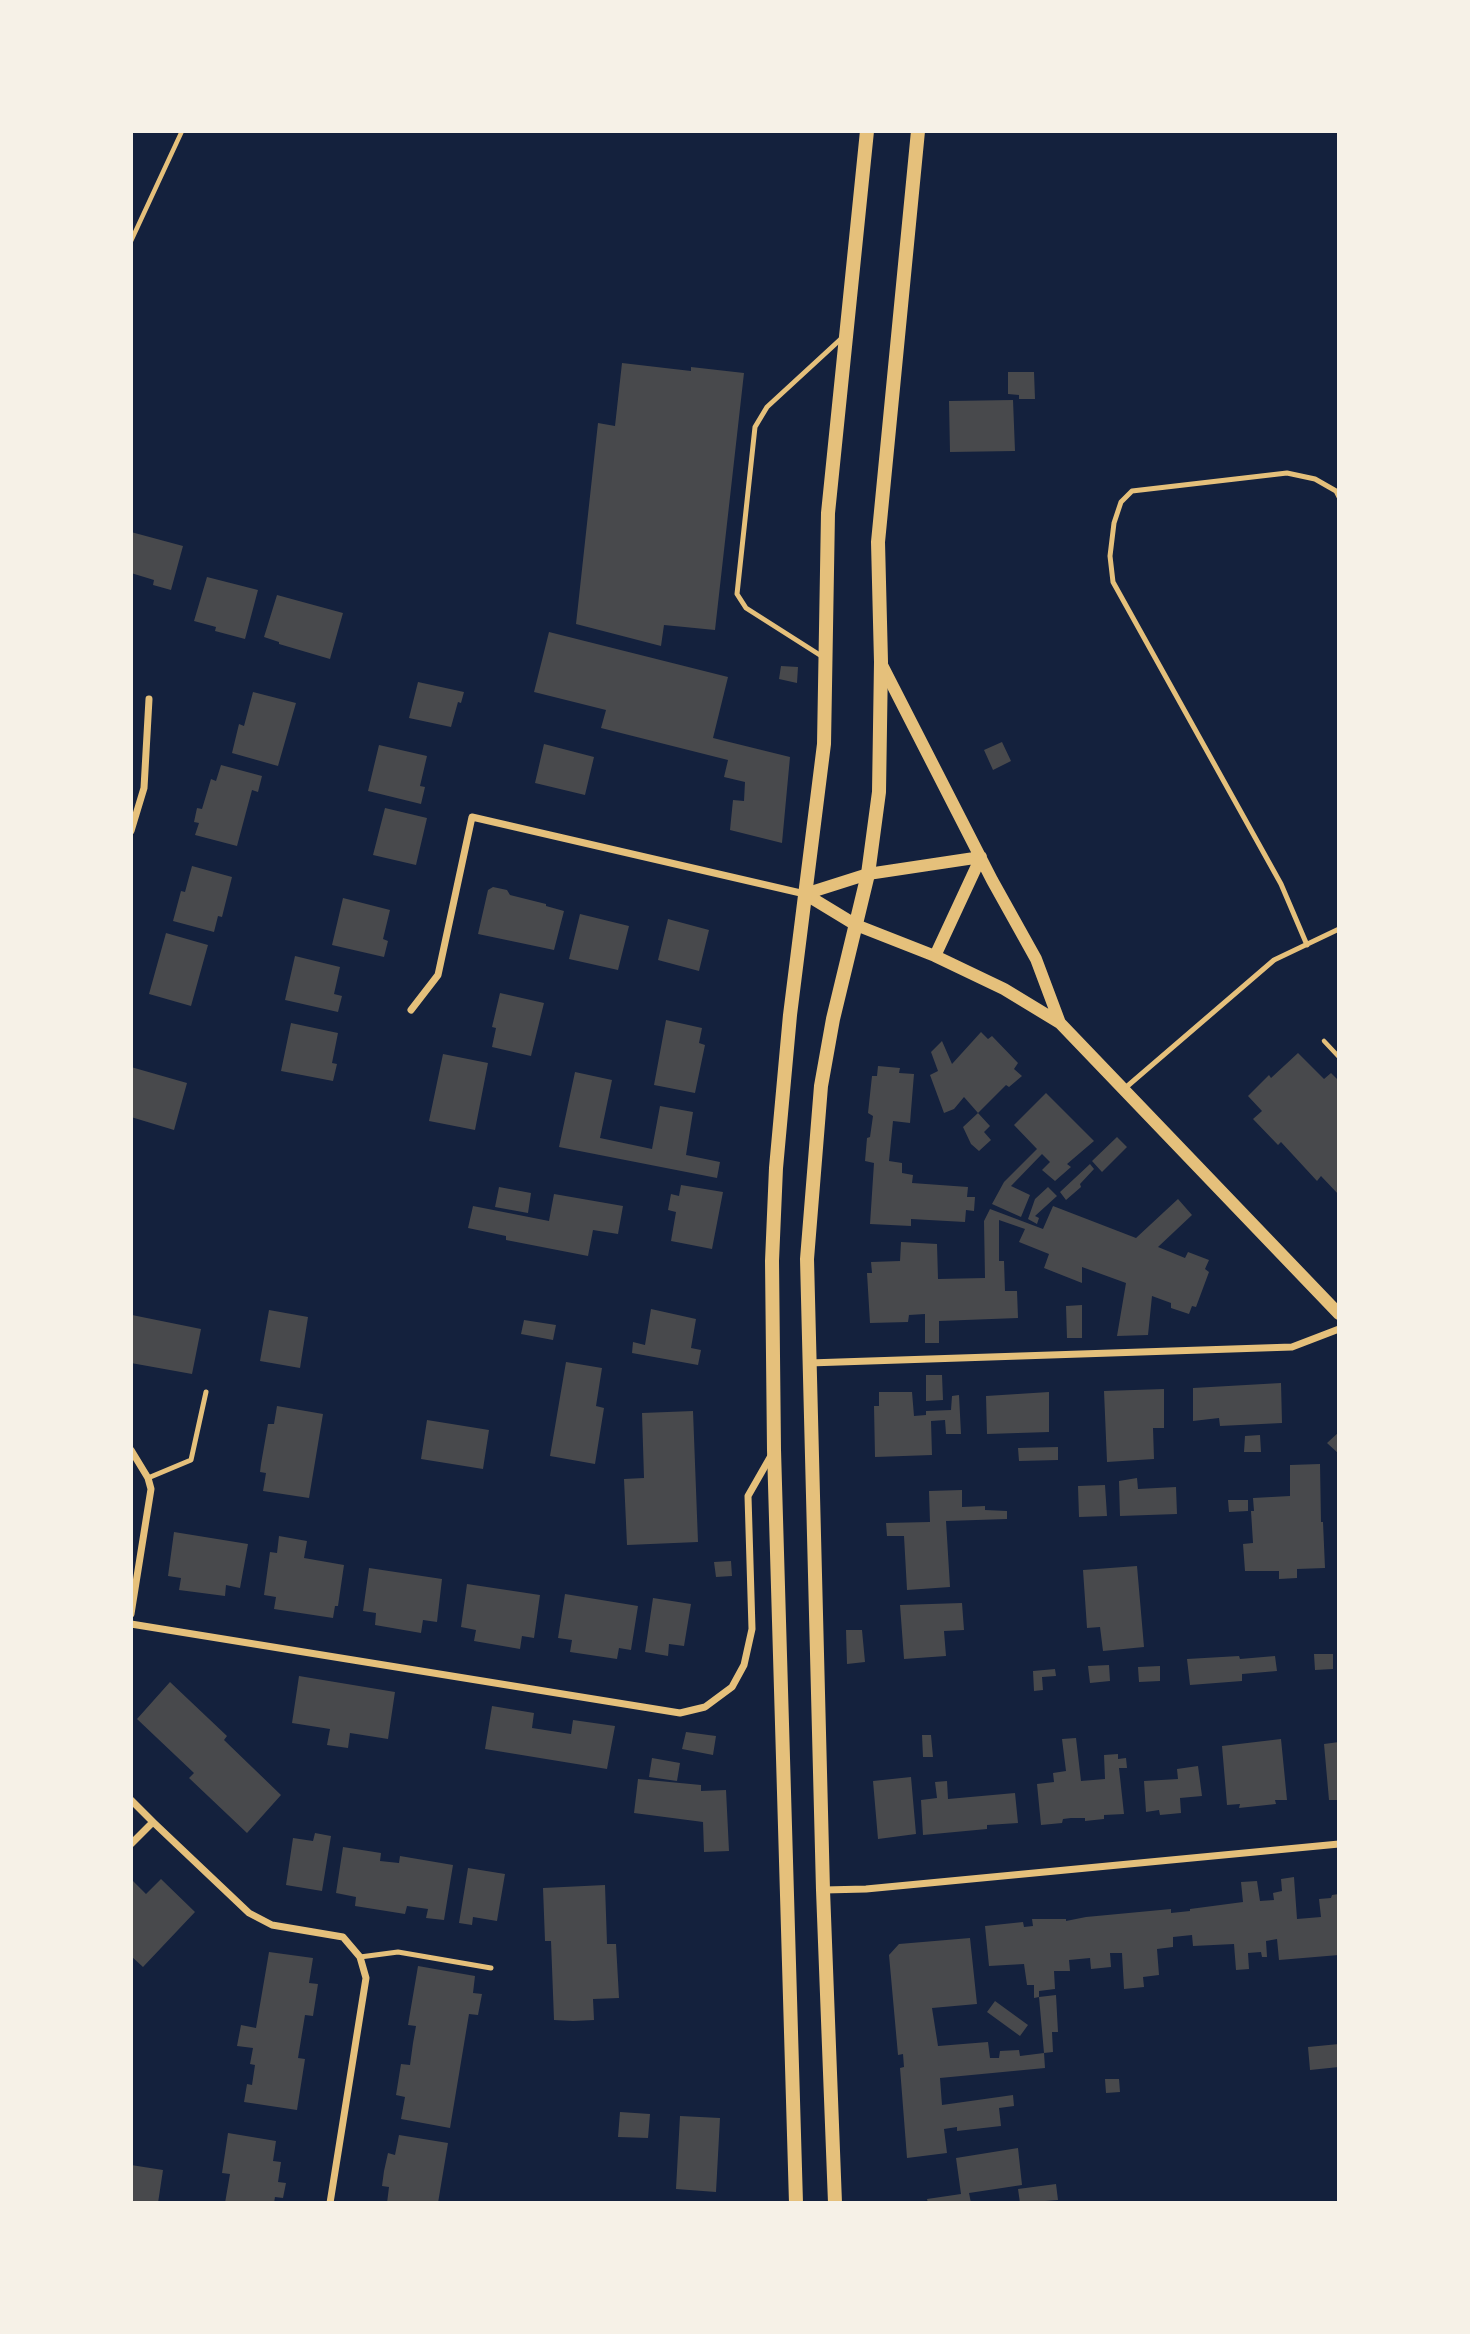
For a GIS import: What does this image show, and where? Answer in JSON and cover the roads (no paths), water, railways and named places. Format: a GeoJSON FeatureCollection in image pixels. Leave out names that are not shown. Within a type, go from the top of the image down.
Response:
{"type":"FeatureCollection","features":[{"type":"Feature","properties":{"kind":"main road"},"geometry":{"type":"LineString","coordinates":[[796,2203],[774,1450],[772,1261],[776,1168],[790,1015],[824,744],[828,513],[867,131]]}},
{"type":"Feature","properties":{"kind":"main road"},"geometry":{"type":"LineString","coordinates":[[835,2203],[823,1890],[807,1259],[821,1086],[833,1019],[869,874],[880,792],[878,542],[918,131]]}},
{"type":"Feature","properties":{"kind":"street"},"geometry":{"type":"LineString","coordinates":[[881,662],[1035,959],[1060,1023]]}},
{"type":"Feature","properties":{"kind":"street"},"geometry":{"type":"LineString","coordinates":[[131,831],[144,788],[149,699]]}},
{"type":"Feature","properties":{"kind":"street"},"geometry":{"type":"LineString","coordinates":[[411,1010],[438,975],[472,817],[805,894],[856,925],[935,956],[1004,989],[1060,1023],[1339,1314]]}},
{"type":"Feature","properties":{"kind":"street"},"geometry":{"type":"LineString","coordinates":[[805,894],[869,874],[981,858]]}},
{"type":"Feature","properties":{"kind":"street"},"geometry":{"type":"LineString","coordinates":[[935,956],[981,858]]}},
{"type":"Feature","properties":{"kind":"street"},"geometry":{"type":"LineString","coordinates":[[809,1363],[1292,1347],[1339,1329]]}},
{"type":"Feature","properties":{"kind":"street"},"geometry":{"type":"LineString","coordinates":[[131,1450],[148,1478],[151,1489],[131,1614]]}},
{"type":"Feature","properties":{"kind":"street"},"geometry":{"type":"LineString","coordinates":[[131,1624],[680,1713],[705,1707],[732,1687],[744,1665],[752,1629],[748,1496],[774,1450]]}},
{"type":"Feature","properties":{"kind":"street"},"geometry":{"type":"LineString","coordinates":[[131,1800],[248,1913],[272,1925],[343,1937],[360,1957],[366,1978],[330,2203]]}},
{"type":"Feature","properties":{"kind":"street"},"geometry":{"type":"LineString","coordinates":[[131,1844],[153,1822]]}},
{"type":"Feature","properties":{"kind":"street"},"geometry":{"type":"LineString","coordinates":[[823,1890],[866,1889],[1339,1844]]}},
{"type":"Feature","properties":{"kind":"lane"},"geometry":{"type":"LineString","coordinates":[[825,658],[746,608],[737,594],[755,427],[767,407],[846,334]]}},
{"type":"Feature","properties":{"kind":"lane"},"geometry":{"type":"LineString","coordinates":[[1307,944],[1281,884],[1113,582],[1110,556],[1114,523],[1121,502],[1132,491],[1287,473],[1315,479],[1336,492],[1339,497]]}},
{"type":"Feature","properties":{"kind":"lane"},"geometry":{"type":"LineString","coordinates":[[1124,1089],[1274,960],[1339,929]]}},
{"type":"Feature","properties":{"kind":"lane"},"geometry":{"type":"LineString","coordinates":[[148,1478],[191,1460],[206,1392]]}},
{"type":"Feature","properties":{"kind":"lane"},"geometry":{"type":"LineString","coordinates":[[360,1957],[398,1952],[491,1968]]}}]}
